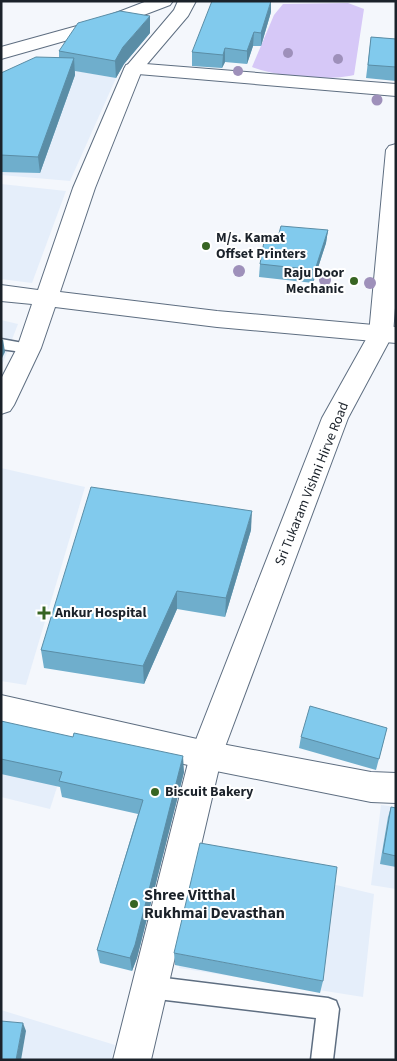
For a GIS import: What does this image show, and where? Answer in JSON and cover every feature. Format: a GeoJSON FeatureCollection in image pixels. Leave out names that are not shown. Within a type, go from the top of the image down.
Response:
{"type":"FeatureCollection","features":[{"type":"Feature","properties":{"kind":"street"},"geometry":{"type":"LineString","coordinates":[[1,53],[101,25],[164,1]]}},
{"type":"Feature","properties":{"kind":"street"},"geometry":{"type":"LineString","coordinates":[[1,405],[29,348],[84,188],[133,69],[182,12],[187,1]]}},
{"type":"Feature","properties":{"kind":"street"},"geometry":{"type":"LineString","coordinates":[[133,69],[396,90]]}},
{"type":"Feature","properties":{"kind":"street","name":"Sri Tukaram Vishni Hirve Road"},"geometry":{"type":"LineString","coordinates":[[132,1060],[206,755],[335,418],[389,334],[396,150]]}},
{"type":"Feature","properties":{"kind":"street"},"geometry":{"type":"LineString","coordinates":[[1,293],[217,319],[389,334]]}},
{"type":"Feature","properties":{"kind":"street"},"geometry":{"type":"LineString","coordinates":[[1,709],[206,755],[371,786],[396,788]]}},
{"type":"Feature","properties":{"kind":"lane"},"geometry":{"type":"LineString","coordinates":[[1,344],[29,348]]}},
{"type":"Feature","properties":{"kind":"lane"},"geometry":{"type":"LineString","coordinates":[[149,987],[328,1009],[322,1060]]}},
{"type":"Feature","properties":{"kind":"shaded area"},"geometry":{"type":"Polygon","coordinates":[[[348,3],[364,9],[354,75],[331,78],[288,76],[252,67],[274,15],[283,4],[348,3]]]}},
{"type":"Feature","properties":{"kind":"shaded area"},"geometry":{"type":"Polygon","coordinates":[[[60,68],[116,78],[70,181],[1,175],[1,74],[60,68]]]}},
{"type":"Feature","properties":{"kind":"shaded area"},"geometry":{"type":"Polygon","coordinates":[[[1,184],[66,191],[32,283],[1,279],[1,184]]]}},
{"type":"Feature","properties":{"kind":"shaded area"},"geometry":{"type":"Polygon","coordinates":[[[1,320],[18,324],[1,368],[1,320]]]}},
{"type":"Feature","properties":{"kind":"shaded area"},"geometry":{"type":"Polygon","coordinates":[[[1,468],[85,487],[26,685],[1,681],[1,468]]]}},
{"type":"Feature","properties":{"kind":"shaded area"},"geometry":{"type":"Polygon","coordinates":[[[1,730],[71,743],[50,809],[1,797],[1,730]]]}},
{"type":"Feature","properties":{"kind":"shaded area"},"geometry":{"type":"Polygon","coordinates":[[[381,805],[396,807],[396,889],[371,885],[381,805]]]}},
{"type":"Feature","properties":{"kind":"shaded area"},"geometry":{"type":"Polygon","coordinates":[[[201,853],[374,894],[363,997],[179,968],[201,853]]]}},
{"type":"Feature","properties":{"kind":"shaded area"},"geometry":{"type":"Polygon","coordinates":[[[1,1010],[115,1045],[111,1060],[1,1060],[1,1010]]]}},
{"type":"Feature","properties":{"kind":"building"},"geometry":{"type":"Polygon","coordinates":[[[212,1],[271,1],[261,33],[254,32],[247,51],[225,48],[223,55],[192,52],[212,1]]]}},
{"type":"Feature","properties":{"kind":"building"},"geometry":{"type":"Polygon","coordinates":[[[120,11],[150,16],[123,47],[115,61],[59,51],[78,23],[120,11]]]}},
{"type":"Feature","properties":{"kind":"building"},"geometry":{"type":"Polygon","coordinates":[[[371,37],[396,39],[396,67],[368,65],[371,37]]]}},
{"type":"Feature","properties":{"kind":"building"},"geometry":{"type":"Polygon","coordinates":[[[36,57],[74,58],[38,157],[1,155],[1,73],[36,57]]]}},
{"type":"Feature","properties":{"kind":"building"},"geometry":{"type":"Polygon","coordinates":[[[281,226],[328,230],[315,270],[260,264],[265,236],[278,237],[281,226]]]}},
{"type":"Feature","properties":{"kind":"building"},"geometry":{"type":"Polygon","coordinates":[[[91,487],[252,511],[226,598],[177,591],[143,666],[41,650],[91,487]]]}},
{"type":"Feature","properties":{"kind":"building"},"geometry":{"type":"Polygon","coordinates":[[[310,706],[387,728],[379,759],[301,737],[310,706]]]}},
{"type":"Feature","properties":{"kind":"building"},"geometry":{"type":"Polygon","coordinates":[[[1,721],[73,737],[74,733],[183,756],[135,945],[130,958],[97,950],[143,800],[59,781],[62,772],[1,759],[1,721]]]}},
{"type":"Feature","properties":{"kind":"building"},"geometry":{"type":"Polygon","coordinates":[[[391,807],[396,808],[396,856],[383,853],[391,807]]]}},
{"type":"Feature","properties":{"kind":"building"},"geometry":{"type":"Polygon","coordinates":[[[200,843],[337,867],[323,981],[174,953],[200,843]]]}},
{"type":"Feature","properties":{"kind":"building"},"geometry":{"type":"Polygon","coordinates":[[[1,1021],[23,1023],[16,1060],[1,1060],[1,1021]]]}},
{"type":"Feature","properties":{"kind":"place","name":"M/s. Kamat Offset Printers"},"geometry":{"type":"Point","coordinates":[206,246]}},
{"type":"Feature","properties":{"kind":"place","name":"Raju Door Mechanic"},"geometry":{"type":"Point","coordinates":[354,281]}},
{"type":"Feature","properties":{"kind":"place","name":"Ankur Hospital"},"geometry":{"type":"Point","coordinates":[44,613]}},
{"type":"Feature","properties":{"kind":"place","name":"Biscuit Bakery"},"geometry":{"type":"Point","coordinates":[155,792]}},
{"type":"Feature","properties":{"kind":"place","name":"Shree Vitthal Rukhmai Devasthan"},"geometry":{"type":"Point","coordinates":[134,904]}}]}
